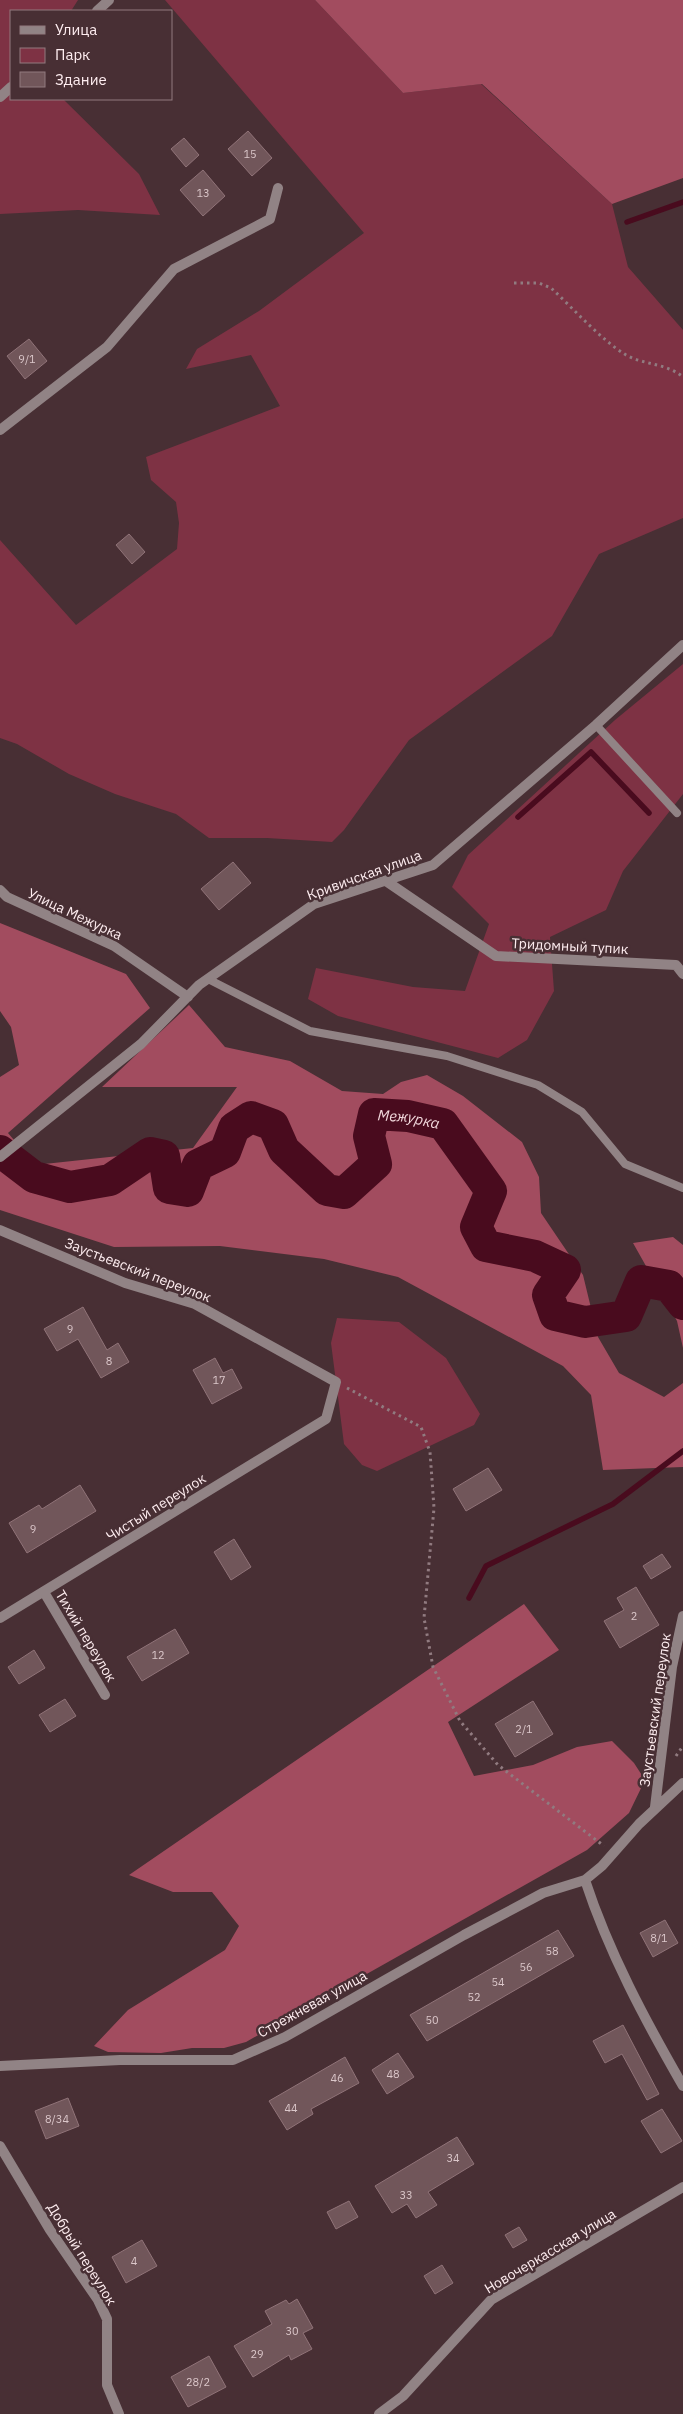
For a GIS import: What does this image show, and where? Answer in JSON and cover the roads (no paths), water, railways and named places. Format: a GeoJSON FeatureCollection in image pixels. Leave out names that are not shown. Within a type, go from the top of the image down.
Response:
{"type":"FeatureCollection","features":[{"type":"Feature","properties":{"kind":"street"},"geometry":{"type":"LineString","coordinates":[[98,10],[109,0]]}},
{"type":"Feature","properties":{"kind":"street"},"geometry":{"type":"LineString","coordinates":[[0,97],[10,88]]}},
{"type":"Feature","properties":{"kind":"street"},"geometry":{"type":"LineString","coordinates":[[0,430],[107,347],[174,269],[270,218],[278,188]]}},
{"type":"Feature","properties":{"kind":"street","name":"Кривичская улица"},"geometry":{"type":"LineString","coordinates":[[0,1157],[141,1044],[208,979],[314,904],[433,865],[596,725],[683,645]]}},
{"type":"Feature","properties":{"kind":"street","name":"Тридомный тупик"},"geometry":{"type":"LineString","coordinates":[[386,881],[496,956],[676,965],[683,974]]}},
{"type":"Feature","properties":{"kind":"street","name":"Улица Межурка"},"geometry":{"type":"LineString","coordinates":[[2,894],[114,946],[188,997]]}},
{"type":"Feature","properties":{"kind":"street","name":"Заустьевский переулок"},"geometry":{"type":"LineString","coordinates":[[0,1230],[125,1283],[195,1304],[336,1382],[326,1419]]}},
{"type":"Feature","properties":{"kind":"street","name":"Чистый переулок"},"geometry":{"type":"LineString","coordinates":[[0,1618],[326,1419]]}},
{"type":"Feature","properties":{"kind":"street","name":"Тихий переулок"},"geometry":{"type":"LineString","coordinates":[[44,1592],[105,1695]]}},
{"type":"Feature","properties":{"kind":"street","name":"Заустьевский переулок"},"geometry":{"type":"LineString","coordinates":[[655,1807],[672,1667],[683,1616]]}},
{"type":"Feature","properties":{"kind":"street"},"geometry":{"type":"LineString","coordinates":[[683,1782],[655,1807],[612,1852],[602,1866],[584,1880],[598,1920],[643,2014],[683,2086]]}},
{"type":"Feature","properties":{"kind":"street","name":"Стрежневая улица"},"geometry":{"type":"LineString","coordinates":[[0,2066],[140,2060],[233,2060],[285,2037],[464,1934],[543,1893],[584,1880]]}},
{"type":"Feature","properties":{"kind":"street","name":"Добрый переулок"},"geometry":{"type":"LineString","coordinates":[[0,2146],[50,2230],[98,2300],[107,2319],[107,2385],[119,2414]]}},
{"type":"Feature","properties":{"kind":"street","name":"Новочеркасская улица"},"geometry":{"type":"LineString","coordinates":[[379,2414],[403,2396],[491,2300],[683,2187]]}},
{"type":"Feature","properties":{"kind":"lane"},"geometry":{"type":"LineString","coordinates":[[596,725],[678,813]]}},
{"type":"Feature","properties":{"kind":"lane"},"geometry":{"type":"LineString","coordinates":[[208,979],[310,1030],[447,1056],[538,1086],[582,1112],[625,1164],[683,1188]]}},
{"type":"Feature","properties":{"kind":"waterway"},"geometry":{"type":"LineString","coordinates":[[627,222],[683,202]]}},
{"type":"Feature","properties":{"kind":"waterway"},"geometry":{"type":"LineString","coordinates":[[518,817],[591,752],[649,813]]}},
{"type":"Feature","properties":{"kind":"waterway","name":"Межурка"},"geometry":{"type":"LineString","coordinates":[[0,1151],[34,1177],[70,1187],[110,1180],[150,1153],[164,1156],[169,1188],[188,1191],[198,1165],[225,1152],[234,1128],[251,1117],[273,1125],[284,1150],[327,1190],[344,1193],[376,1164],[369,1136],[374,1114],[408,1116],[443,1124],[491,1191],[476,1227],[486,1246],[535,1256],[565,1270],[548,1295],[555,1315],[585,1322],[626,1316],[641,1281],[669,1286],[683,1304]]}},
{"type":"Feature","properties":{"kind":"waterway"},"geometry":{"type":"LineString","coordinates":[[469,1598],[486,1566],[613,1504],[683,1451]]}}]}
